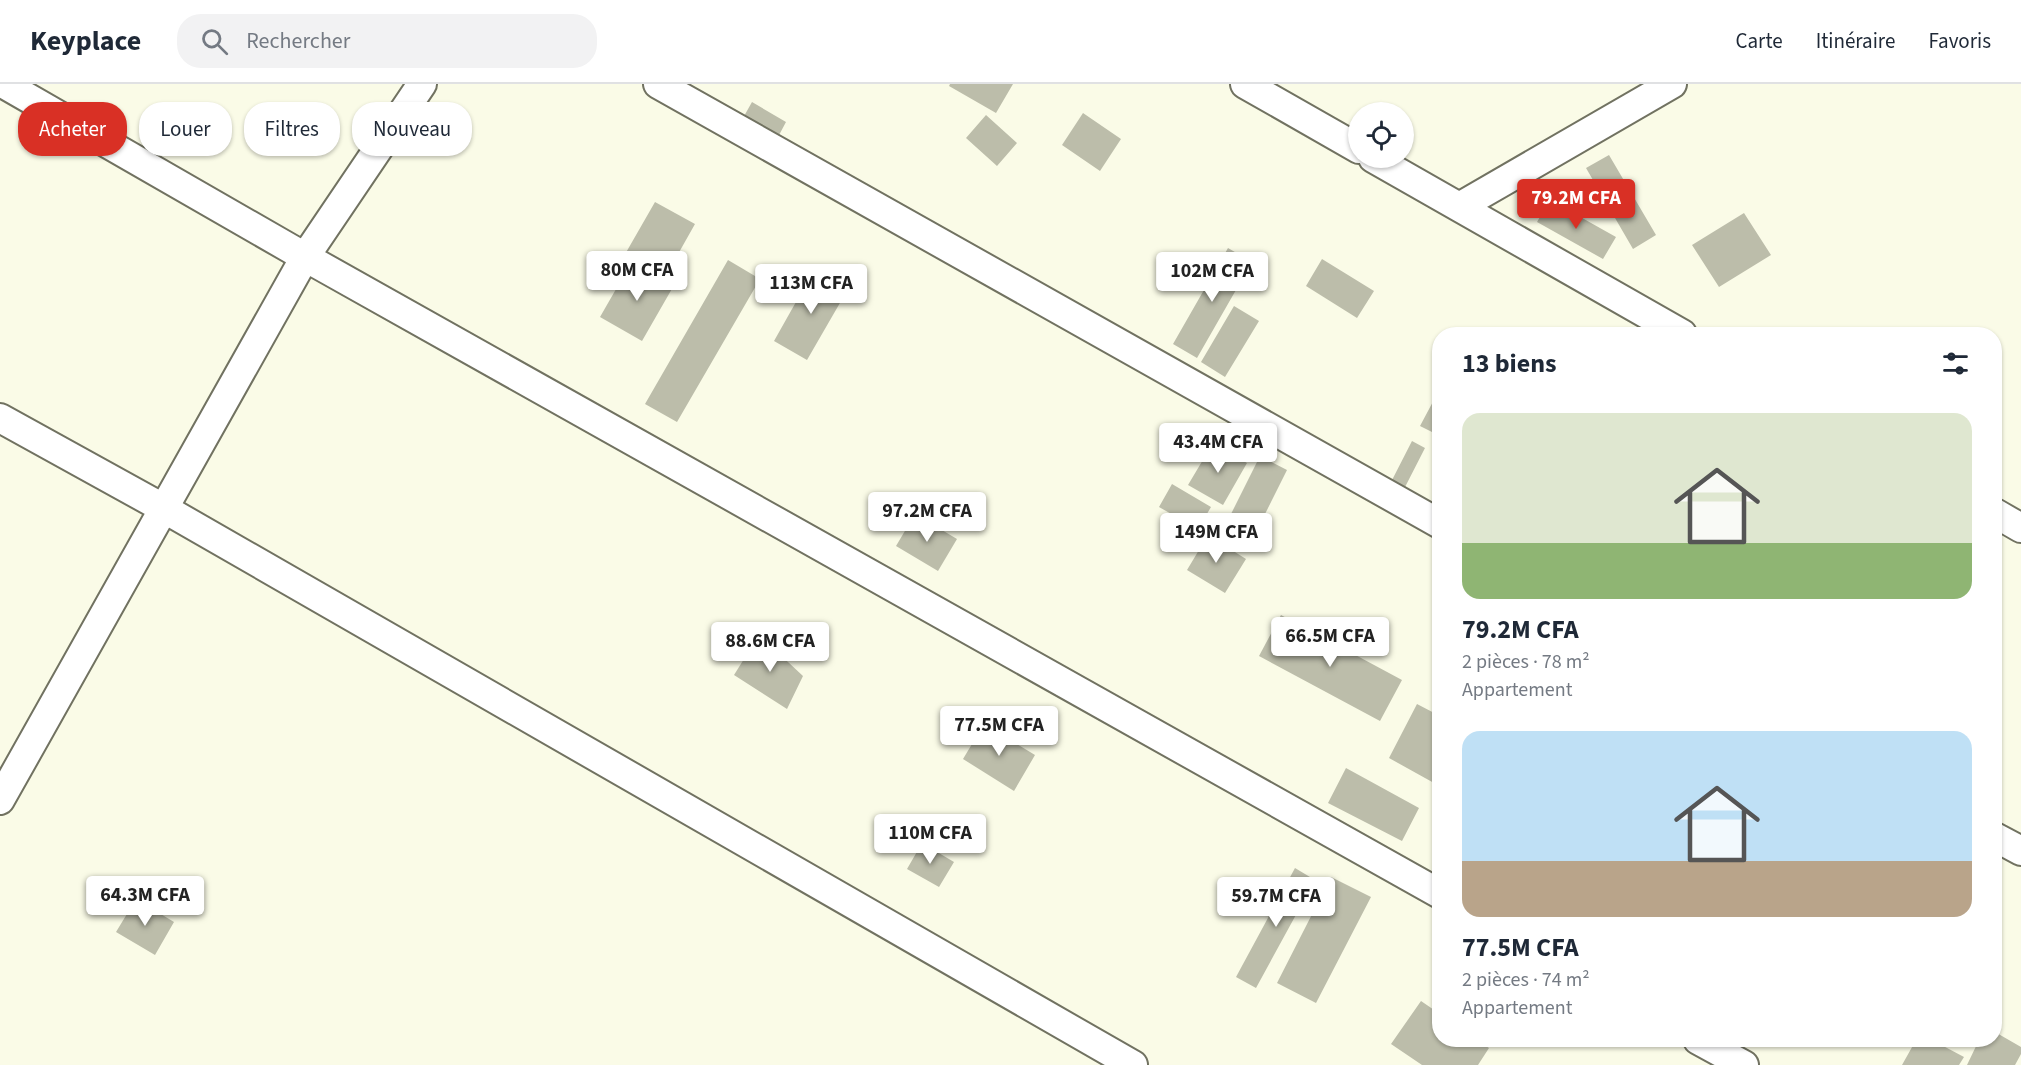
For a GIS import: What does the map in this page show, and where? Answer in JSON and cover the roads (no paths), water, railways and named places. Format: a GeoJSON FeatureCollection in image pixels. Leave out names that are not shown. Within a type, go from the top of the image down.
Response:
{"type":"FeatureCollection","features":[{"type":"Feature","properties":{"kind":"street"},"geometry":{"type":"LineString","coordinates":[[4,84],[305,257],[1432,890]]}},
{"type":"Feature","properties":{"kind":"street"},"geometry":{"type":"LineString","coordinates":[[2,789],[305,257],[422,84]]}},
{"type":"Feature","properties":{"kind":"street"},"geometry":{"type":"LineString","coordinates":[[658,84],[1432,519]]}},
{"type":"Feature","properties":{"kind":"street"},"geometry":{"type":"LineString","coordinates":[[1245,84],[1348,143]]}},
{"type":"Feature","properties":{"kind":"street"},"geometry":{"type":"LineString","coordinates":[[1459,207],[1672,84]]}},
{"type":"Feature","properties":{"kind":"street"},"geometry":{"type":"LineString","coordinates":[[1391,168],[1670,327]]}},
{"type":"Feature","properties":{"kind":"street"},"geometry":{"type":"LineString","coordinates":[[0,418],[164,508],[1132,1065]]}},
{"type":"Feature","properties":{"kind":"street"},"geometry":{"type":"LineString","coordinates":[[2002,517],[2021,528]]}},
{"type":"Feature","properties":{"kind":"street"},"geometry":{"type":"LineString","coordinates":[[2002,841],[2021,851]]}},
{"type":"Feature","properties":{"kind":"street"},"geometry":{"type":"LineString","coordinates":[[1711,1047],[1744,1065]]}}]}
